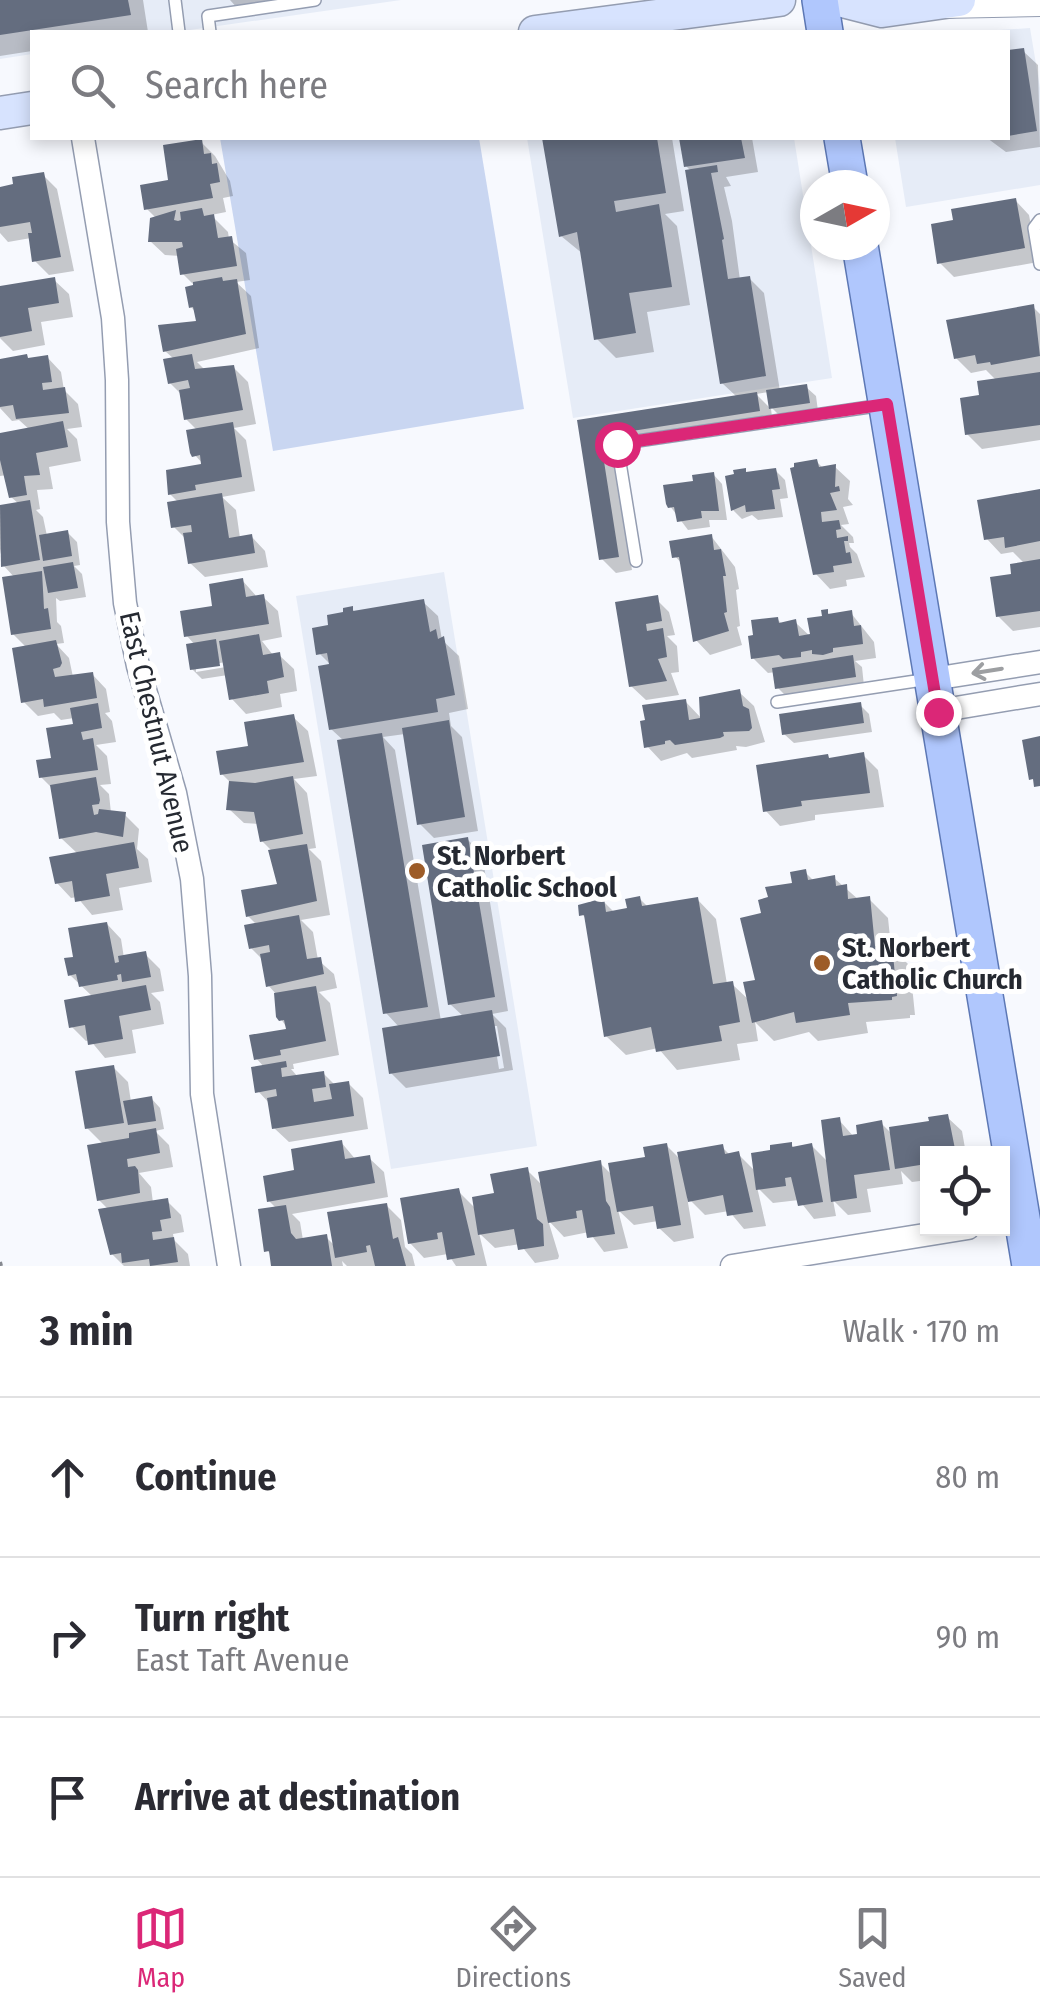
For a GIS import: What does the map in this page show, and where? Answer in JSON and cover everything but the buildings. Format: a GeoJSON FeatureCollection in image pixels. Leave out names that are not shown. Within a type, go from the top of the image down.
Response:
{"type":"FeatureCollection","features":[{"type":"Feature","properties":{"kind":"main road"},"geometry":{"type":"LineString","coordinates":[[545,30],[610,16],[778,0]]}},
{"type":"Feature","properties":{"kind":"main road"},"geometry":{"type":"LineString","coordinates":[[820,0],[825,30]]}},
{"type":"Feature","properties":{"kind":"main road"},"geometry":{"type":"LineString","coordinates":[[839,0],[882,11],[951,2]]}},
{"type":"Feature","properties":{"kind":"main road"},"geometry":{"type":"LineString","coordinates":[[0,112],[30,108]]}},
{"type":"Feature","properties":{"kind":"main road"},"geometry":{"type":"LineString","coordinates":[[842,140],[847,170]]}},
{"type":"Feature","properties":{"kind":"main road"},"geometry":{"type":"LineString","coordinates":[[863,260],[1030,1266]]}},
{"type":"Feature","properties":{"kind":"street"},"geometry":{"type":"LineString","coordinates":[[951,2],[1040,2]]}},
{"type":"Feature","properties":{"kind":"street","name":"East Chestnut Avenue"},"geometry":{"type":"LineString","coordinates":[[83,140],[113,318],[118,380],[118,522],[125,603],[138,666],[176,794],[192,879],[200,976],[202,1094],[228,1266]]}},
{"type":"Feature","properties":{"kind":"street"},"geometry":{"type":"LineString","coordinates":[[936,695],[1040,662]]}},
{"type":"Feature","properties":{"kind":"street"},"geometry":{"type":"LineString","coordinates":[[936,695],[1040,694]]}},
{"type":"Feature","properties":{"kind":"street"},"geometry":{"type":"LineString","coordinates":[[732,1266],[920,1236]]}},
{"type":"Feature","properties":{"kind":"lane"},"geometry":{"type":"LineString","coordinates":[[175,0],[179,30]]}},
{"type":"Feature","properties":{"kind":"lane"},"geometry":{"type":"LineString","coordinates":[[205,0],[210,30]]}},
{"type":"Feature","properties":{"kind":"lane"},"geometry":{"type":"LineString","coordinates":[[208,16],[315,0]]}},
{"type":"Feature","properties":{"kind":"lane"},"geometry":{"type":"LineString","coordinates":[[1040,220],[1034,228],[1040,264]]}},
{"type":"Feature","properties":{"kind":"lane"},"geometry":{"type":"LineString","coordinates":[[636,560],[617,444],[887,404]]}},
{"type":"Feature","properties":{"kind":"lane"},"geometry":{"type":"LineString","coordinates":[[777,702],[936,695]]}},
{"type":"Feature","properties":{"kind":"shaded area"},"geometry":{"type":"Polygon","coordinates":[[[0,0],[401,0],[190,30],[30,30],[30,54],[0,59],[0,0]]]}},
{"type":"Feature","properties":{"kind":"shaded area"},"geometry":{"type":"Polygon","coordinates":[[[1030,28],[1040,88],[1040,185],[906,207],[895,140],[1010,140],[1010,30],[1000,30],[1030,28]]]}},
{"type":"Feature","properties":{"kind":"shaded area"},"geometry":{"type":"Polygon","coordinates":[[[220,140],[479,140],[524,409],[273,451],[220,140]]]}},
{"type":"Feature","properties":{"kind":"shaded area"},"geometry":{"type":"Polygon","coordinates":[[[527,140],[794,140],[800,176],[800,260],[813,260],[832,378],[573,418],[527,140]]]}},
{"type":"Feature","properties":{"kind":"shaded area","name":"St. Norbert Catholic School"},"geometry":{"type":"Polygon","coordinates":[[[444,572],[537,1146],[391,1169],[296,596],[444,572]]]}},
{"type":"Feature","properties":{"kind":"place","name":"St. Norbert Catholic School"},"geometry":{"type":"Point","coordinates":[417,871]}},
{"type":"Feature","properties":{"kind":"place","name":"St. Norbert Catholic Church"},"geometry":{"type":"Point","coordinates":[822,963]}},
{"type":"Feature","properties":{"kind":"route"},"geometry":{"type":"LineString","coordinates":[[617,444],[887,404],[938,712]]}}]}
